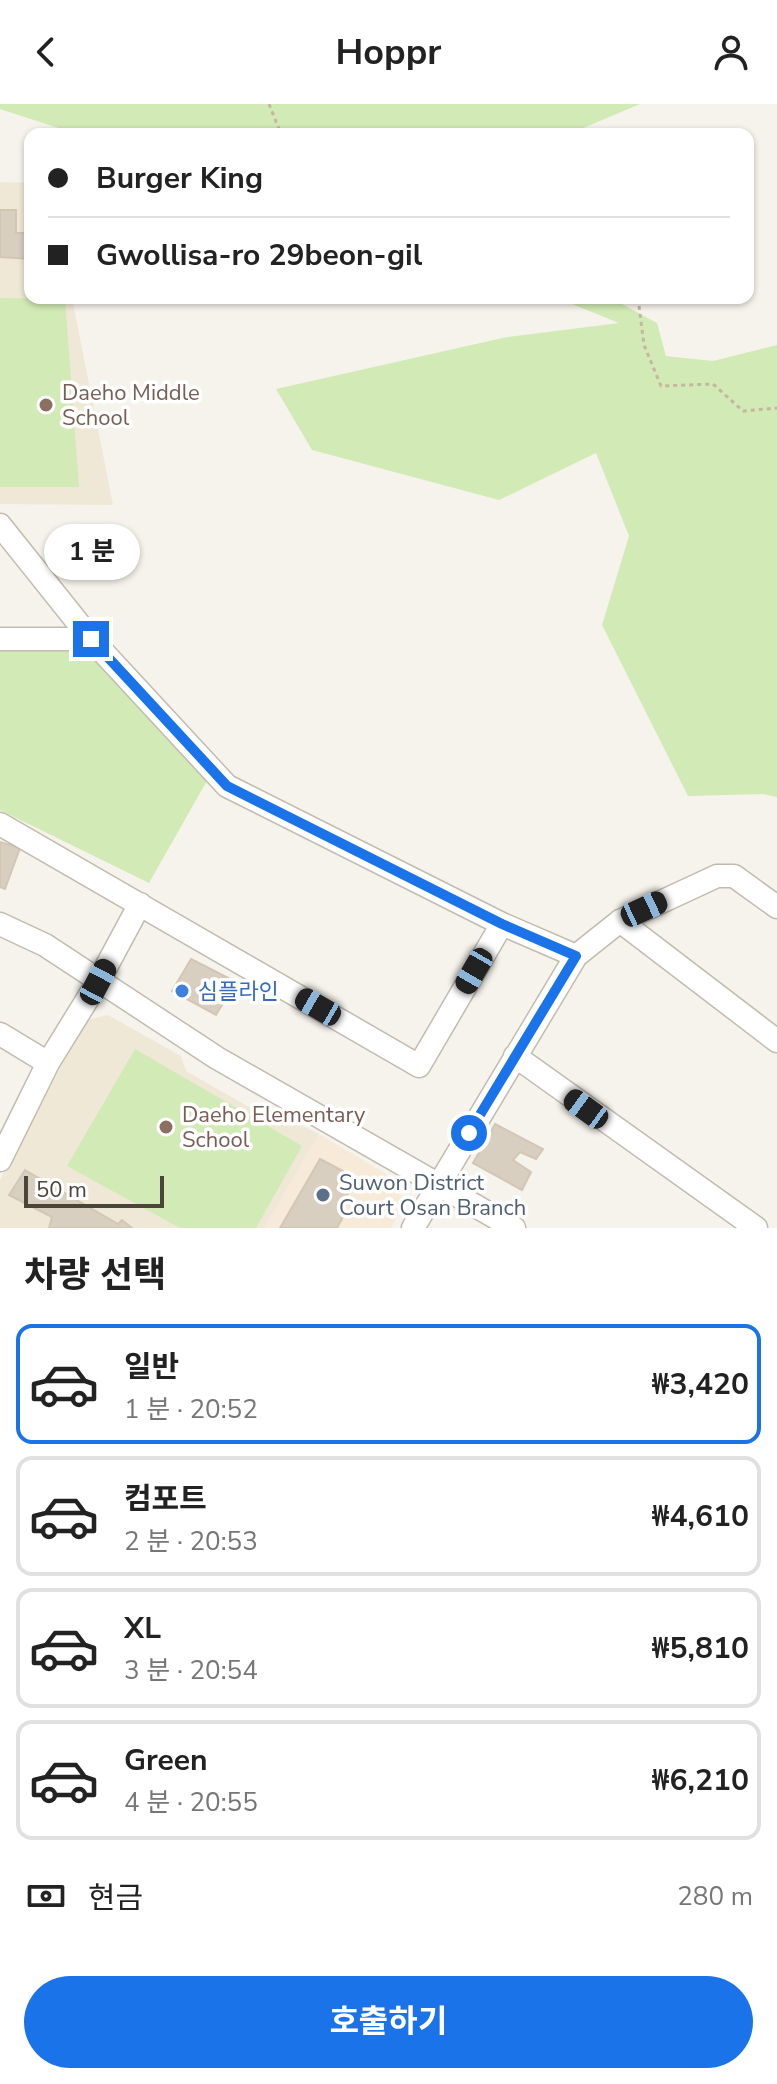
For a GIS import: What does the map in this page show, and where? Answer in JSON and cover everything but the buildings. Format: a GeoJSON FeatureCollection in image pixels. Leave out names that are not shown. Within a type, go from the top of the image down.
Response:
{"type":"FeatureCollection","features":[{"type":"Feature","properties":{"kind":"street"},"geometry":{"type":"LineString","coordinates":[[0,525],[91,639],[227,786],[502,924],[576,956]]}},
{"type":"Feature","properties":{"kind":"street"},"geometry":{"type":"LineString","coordinates":[[0,639],[91,639]]}},
{"type":"Feature","properties":{"kind":"street"},"geometry":{"type":"LineString","coordinates":[[0,824],[419,1066],[502,924]]}},
{"type":"Feature","properties":{"kind":"street"},"geometry":{"type":"LineString","coordinates":[[413,1228],[576,956],[620,921],[717,876],[734,876],[777,907]]}},
{"type":"Feature","properties":{"kind":"street"},"geometry":{"type":"LineString","coordinates":[[0,1160],[48,1063],[98,982],[140,904]]}},
{"type":"Feature","properties":{"kind":"street"},"geometry":{"type":"LineString","coordinates":[[620,921],[777,1041]]}},
{"type":"Feature","properties":{"kind":"street"},"geometry":{"type":"LineString","coordinates":[[0,924],[45,945],[217,1058],[514,1228]]}},
{"type":"Feature","properties":{"kind":"street"},"geometry":{"type":"LineString","coordinates":[[0,1034],[48,1063]]}},
{"type":"Feature","properties":{"kind":"street"},"geometry":{"type":"LineString","coordinates":[[515,1056],[756,1228]]}},
{"type":"Feature","properties":{"kind":"path"},"geometry":{"type":"LineString","coordinates":[[269,104],[279,128]]}},
{"type":"Feature","properties":{"kind":"path"},"geometry":{"type":"LineString","coordinates":[[639,304],[644,345],[661,386],[713,384],[743,411],[777,408]]}},
{"type":"Feature","properties":{"kind":"shaded area","name":"Daeho Middle School"},"geometry":{"type":"Polygon","coordinates":[[[0,182],[24,183],[24,304],[73,304],[113,505],[0,504],[0,182]]]}},
{"type":"Feature","properties":{"kind":"shaded area","name":"Daeho Elementary School"},"geometry":{"type":"Polygon","coordinates":[[[108,1015],[181,1056],[186,1071],[272,1120],[288,1119],[319,1134],[264,1228],[0,1228],[0,1180],[86,1020],[108,1015]]]}},
{"type":"Feature","properties":{"kind":"shaded area"},"geometry":{"type":"Polygon","coordinates":[[[319,1134],[388,1175],[402,1197],[402,1208],[391,1228],[264,1228],[319,1134]]]}},
{"type":"Feature","properties":{"kind":"green space"},"geometry":{"type":"Polygon","coordinates":[[[0,104],[640,104],[583,128],[59,128],[0,109],[0,104]]]}},
{"type":"Feature","properties":{"kind":"green space"},"geometry":{"type":"Polygon","coordinates":[[[0,298],[24,298],[24,304],[65,304],[79,487],[0,487],[0,298]]]}},
{"type":"Feature","properties":{"kind":"green space"},"geometry":{"type":"Polygon","coordinates":[[[572,304],[622,304],[657,323],[666,356],[713,361],[777,345],[777,797],[763,794],[688,796],[602,625],[629,536],[596,453],[499,500],[312,450],[276,389],[507,337],[619,323],[572,304]]]}},
{"type":"Feature","properties":{"kind":"green space"},"geometry":{"type":"Polygon","coordinates":[[[0,644],[81,644],[208,779],[149,883],[0,810],[0,644]]]}},
{"type":"Feature","properties":{"kind":"green space"},"geometry":{"type":"Polygon","coordinates":[[[135,1049],[302,1146],[256,1228],[180,1228],[67,1166],[135,1049]]]}},
{"type":"Feature","properties":{"kind":"place","name":"Daeho Middle School"},"geometry":{"type":"Point","coordinates":[46,405]}},
{"type":"Feature","properties":{"kind":"place","name":"심플라인"},"geometry":{"type":"Point","coordinates":[182,991]}},
{"type":"Feature","properties":{"kind":"place","name":"Daeho Elementary School"},"geometry":{"type":"Point","coordinates":[166,1127]}},
{"type":"Feature","properties":{"kind":"place","name":"Suwon District Court Osan Branch"},"geometry":{"type":"Point","coordinates":[323,1195]}},
{"type":"Feature","properties":{"kind":"route"},"geometry":{"type":"LineString","coordinates":[[91,639],[227,786],[502,924],[576,956],[469,1133]]}}]}
